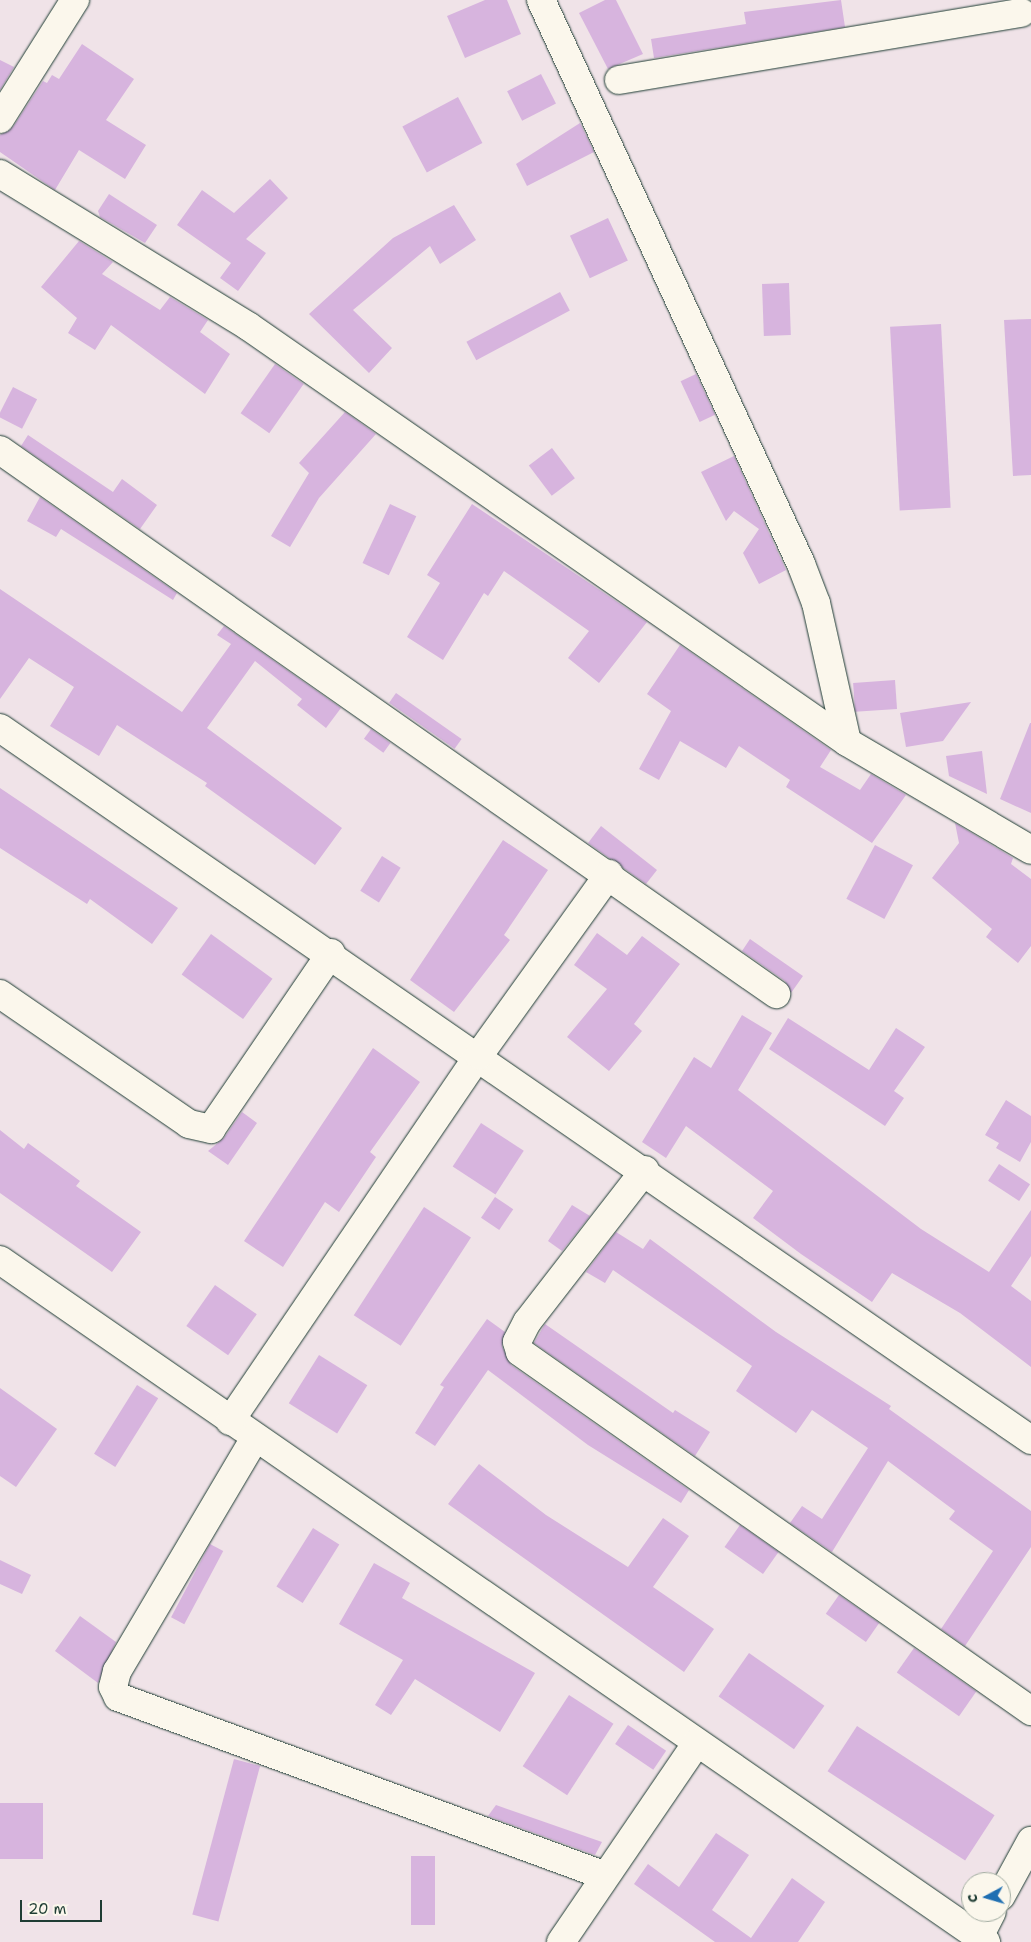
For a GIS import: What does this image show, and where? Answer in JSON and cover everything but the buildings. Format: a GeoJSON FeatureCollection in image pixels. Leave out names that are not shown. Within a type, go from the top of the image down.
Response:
{"type":"FeatureCollection","features":[{"type":"Feature","properties":{"kind":"street"},"geometry":{"type":"LineString","coordinates":[[0,119],[75,0]]}},
{"type":"Feature","properties":{"kind":"street"},"geometry":{"type":"LineString","coordinates":[[541,0],[801,564],[816,603],[847,742]]}},
{"type":"Feature","properties":{"kind":"street"},"geometry":{"type":"LineString","coordinates":[[619,80],[1023,6]]}},
{"type":"Feature","properties":{"kind":"street"},"geometry":{"type":"LineString","coordinates":[[0,174],[248,326],[847,742],[1031,850]]}},
{"type":"Feature","properties":{"kind":"street"},"geometry":{"type":"LineString","coordinates":[[0,450],[609,874],[776,994]]}},
{"type":"Feature","properties":{"kind":"street"},"geometry":{"type":"LineString","coordinates":[[0,728],[479,1055],[1031,1440]]}},
{"type":"Feature","properties":{"kind":"street"},"geometry":{"type":"LineString","coordinates":[[230,1421],[479,1055],[609,874]]}},
{"type":"Feature","properties":{"kind":"street"},"geometry":{"type":"LineString","coordinates":[[0,994],[189,1124],[211,1129],[331,954]]}},
{"type":"Feature","properties":{"kind":"street"},"geometry":{"type":"LineString","coordinates":[[645,1170],[527,1322],[517,1342],[520,1352],[1031,1711]]}},
{"type":"Feature","properties":{"kind":"street"},"geometry":{"type":"LineString","coordinates":[[0,1260],[696,1744],[982,1939],[988,1922]]}},
{"type":"Feature","properties":{"kind":"street"},"geometry":{"type":"LineString","coordinates":[[255,1438],[117,1672],[113,1687],[118,1697],[603,1876]]}},
{"type":"Feature","properties":{"kind":"street"},"geometry":{"type":"LineString","coordinates":[[561,1942],[603,1876],[696,1744]]}},
{"type":"Feature","properties":{"kind":"street"},"geometry":{"type":"LineString","coordinates":[[1011,1878],[1031,1841]]}}]}
